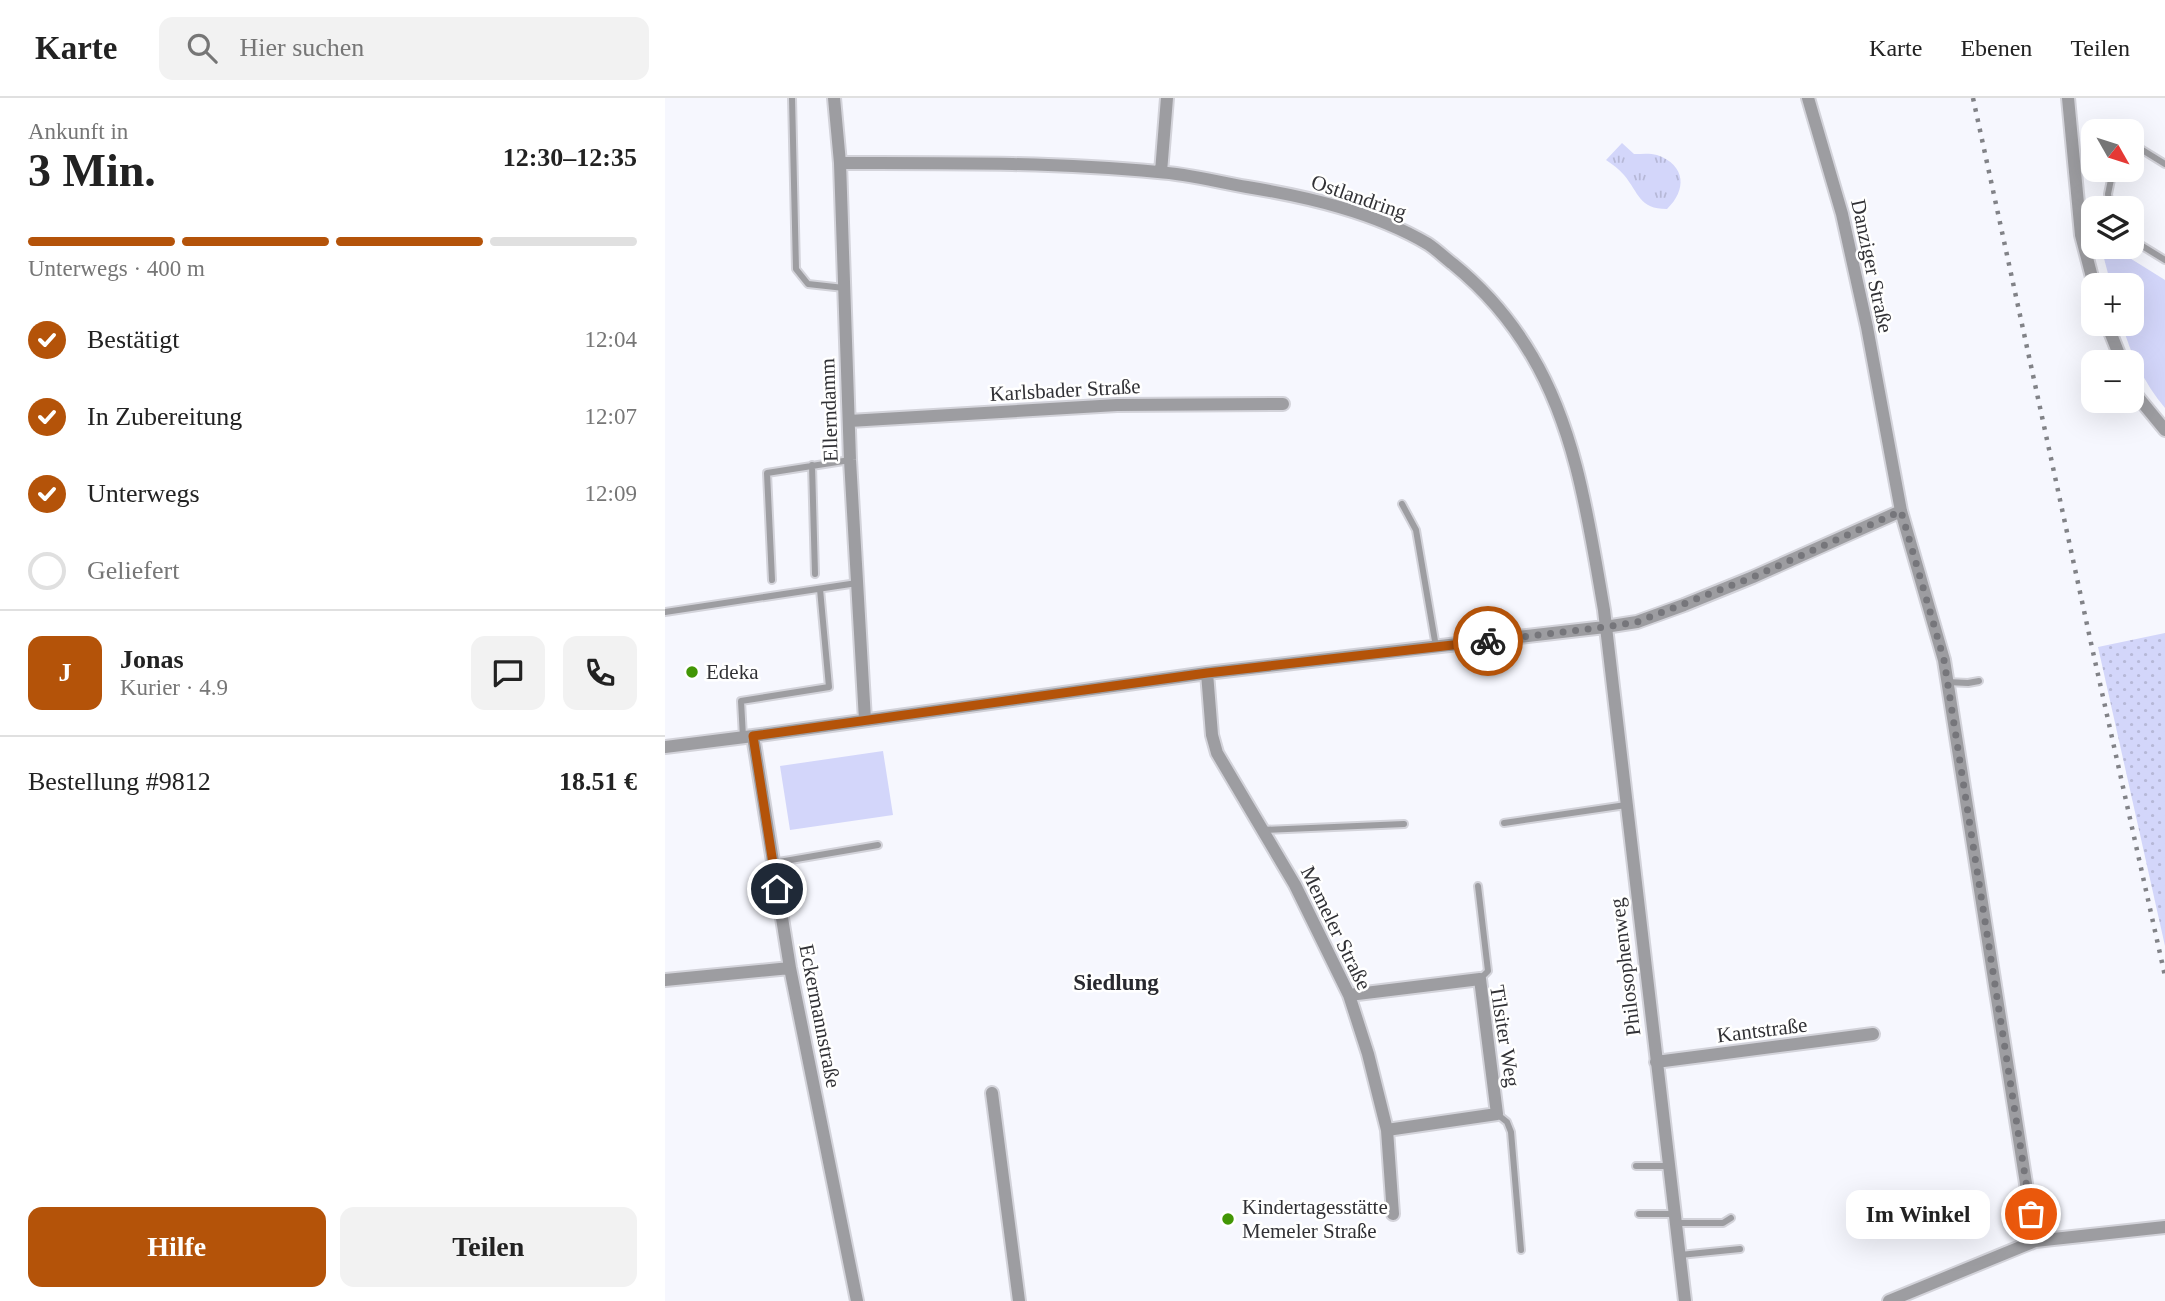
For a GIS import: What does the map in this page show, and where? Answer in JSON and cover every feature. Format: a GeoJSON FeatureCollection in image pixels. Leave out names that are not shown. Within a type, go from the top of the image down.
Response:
{"type":"FeatureCollection","features":[{"type":"Feature","properties":{"kind":"street","name":"Ellerndamm"},"geometry":{"type":"LineString","coordinates":[[834,98],[840,163],[850,460],[865,720]]}},
{"type":"Feature","properties":{"kind":"street"},"geometry":{"type":"LineString","coordinates":[[1161,172],[1167,98]]}},
{"type":"Feature","properties":{"kind":"street","name":"Danziger Straße"},"geometry":{"type":"LineString","coordinates":[[1808,98],[1842,214],[1867,327],[1901,511],[1944,660],[2035,1241]]}},
{"type":"Feature","properties":{"kind":"street"},"geometry":{"type":"LineString","coordinates":[[2069,98],[2082,196]]}},
{"type":"Feature","properties":{"kind":"street","name":"Ostlandring"},"geometry":{"type":"LineString","coordinates":[[840,163],[1058,165],[1161,172],[1288,194],[1374,218],[1429,245],[1480,286],[1503,313],[1532,356],[1554,401],[1567,436],[1590,531],[1605,627]]}},
{"type":"Feature","properties":{"kind":"street","name":"Karlsbader Straße"},"geometry":{"type":"LineString","coordinates":[[849,421],[1117,405],[1283,404]]}},
{"type":"Feature","properties":{"kind":"street"},"geometry":{"type":"LineString","coordinates":[[2144,404],[2165,430]]}},
{"type":"Feature","properties":{"kind":"street"},"geometry":{"type":"LineString","coordinates":[[665,747],[1207,673],[1637,622],[1753,577],[1901,511]]}},
{"type":"Feature","properties":{"kind":"street","name":"Philosophenweg"},"geometry":{"type":"LineString","coordinates":[[1605,627],[1685,1301]]}},
{"type":"Feature","properties":{"kind":"street","name":"Memeler Straße"},"geometry":{"type":"LineString","coordinates":[[1207,673],[1212,735],[1217,752],[1295,885],[1349,995],[1368,1054],[1387,1130],[1393,1214]]}},
{"type":"Feature","properties":{"kind":"street","name":"Eckermannstraße"},"geometry":{"type":"LineString","coordinates":[[748,736],[790,968],[857,1301]]}},
{"type":"Feature","properties":{"kind":"street"},"geometry":{"type":"LineString","coordinates":[[665,980],[790,968]]}},
{"type":"Feature","properties":{"kind":"street","name":"Tilsiter Weg"},"geometry":{"type":"LineString","coordinates":[[1349,995],[1480,979],[1497,1114],[1387,1130]]}},
{"type":"Feature","properties":{"kind":"street","name":"Kantstraße"},"geometry":{"type":"LineString","coordinates":[[1656,1062],[1873,1034]]}},
{"type":"Feature","properties":{"kind":"street"},"geometry":{"type":"LineString","coordinates":[[992,1093],[1019,1301]]}},
{"type":"Feature","properties":{"kind":"street"},"geometry":{"type":"LineString","coordinates":[[1889,1301],[1922,1295],[2035,1241],[2165,1227]]}},
{"type":"Feature","properties":{"kind":"lane"},"geometry":{"type":"LineString","coordinates":[[792,98],[796,270],[808,284],[844,288]]}},
{"type":"Feature","properties":{"kind":"lane"},"geometry":{"type":"LineString","coordinates":[[2144,151],[2165,164]]}},
{"type":"Feature","properties":{"kind":"lane"},"geometry":{"type":"LineString","coordinates":[[2144,247],[2165,260]]}},
{"type":"Feature","properties":{"kind":"lane"},"geometry":{"type":"LineString","coordinates":[[772,580],[767,473],[850,460]]}},
{"type":"Feature","properties":{"kind":"lane"},"geometry":{"type":"LineString","coordinates":[[811,466],[815,574]]}},
{"type":"Feature","properties":{"kind":"lane"},"geometry":{"type":"LineString","coordinates":[[1402,504],[1416,530],[1436,646]]}},
{"type":"Feature","properties":{"kind":"lane"},"geometry":{"type":"LineString","coordinates":[[665,612],[857,583]]}},
{"type":"Feature","properties":{"kind":"lane"},"geometry":{"type":"LineString","coordinates":[[748,736],[741,701],[829,687],[820,589]]}},
{"type":"Feature","properties":{"kind":"lane"},"geometry":{"type":"LineString","coordinates":[[1947,682],[1979,681]]}},
{"type":"Feature","properties":{"kind":"lane"},"geometry":{"type":"LineString","coordinates":[[1504,823],[1626,805]]}},
{"type":"Feature","properties":{"kind":"lane"},"geometry":{"type":"LineString","coordinates":[[1263,831],[1404,824]]}},
{"type":"Feature","properties":{"kind":"lane"},"geometry":{"type":"LineString","coordinates":[[773,863],[878,845]]}},
{"type":"Feature","properties":{"kind":"lane"},"geometry":{"type":"LineString","coordinates":[[1478,886],[1488,971],[1480,979]]}},
{"type":"Feature","properties":{"kind":"lane"},"geometry":{"type":"LineString","coordinates":[[1497,1114],[1507,1122],[1511,1132],[1521,1250]]}},
{"type":"Feature","properties":{"kind":"lane"},"geometry":{"type":"LineString","coordinates":[[1636,1166],[1669,1166]]}},
{"type":"Feature","properties":{"kind":"lane"},"geometry":{"type":"LineString","coordinates":[[1639,1214],[1723,1223],[1731,1218]]}},
{"type":"Feature","properties":{"kind":"lane"},"geometry":{"type":"LineString","coordinates":[[1679,1255],[1741,1249]]}},
{"type":"Feature","properties":{"kind":"green space"},"geometry":{"type":"Polygon","coordinates":[[[1622,143],[1634,154],[1654,154],[1674,165],[1678,171],[1680,186],[1674,202],[1667,209],[1645,203],[1622,173],[1606,160],[1622,143]]]}},
{"type":"Feature","properties":{"kind":"green space"},"geometry":{"type":"Polygon","coordinates":[[[2104,259],[2131,259],[2165,280],[2165,408],[2144,377],[2144,350],[2131,350],[2126,336],[2144,336],[2144,273],[2108,273],[2104,259]]]}},
{"type":"Feature","properties":{"kind":"green space"},"geometry":{"type":"Polygon","coordinates":[[[2165,633],[2165,946],[2098,647],[2165,633]]]}},
{"type":"Feature","properties":{"kind":"green space"},"geometry":{"type":"Polygon","coordinates":[[[883,751],[893,815],[790,830],[780,766],[883,751]]]}},
{"type":"Feature","properties":{"kind":"railway"},"geometry":{"type":"LineString","coordinates":[[1973,98],[2165,976]]}},
{"type":"Feature","properties":{"kind":"way so far"},"geometry":{"type":"LineString","coordinates":[[1488,641],[1637,622],[1753,577],[1901,511],[1944,660],[2031,1214]]}},
{"type":"Feature","properties":{"kind":"place","name":"Edeka"},"geometry":{"type":"Point","coordinates":[692,672]}},
{"type":"Feature","properties":{"kind":"place","name":"Im Winkel"},"geometry":{"type":"Point","coordinates":[2031,1214]}},
{"type":"Feature","properties":{"kind":"place","name":"Kindertagesstätte Memeler Straße"},"geometry":{"type":"Point","coordinates":[1228,1219]}},
{"type":"Feature","properties":{"kind":"district","name":"Siedlung"},"geometry":{"type":"Point","coordinates":[1116,982]}},
{"type":"Feature","properties":{"kind":"route"},"geometry":{"type":"LineString","coordinates":[[777,889],[753,736],[1207,673],[1488,641]]}}]}
